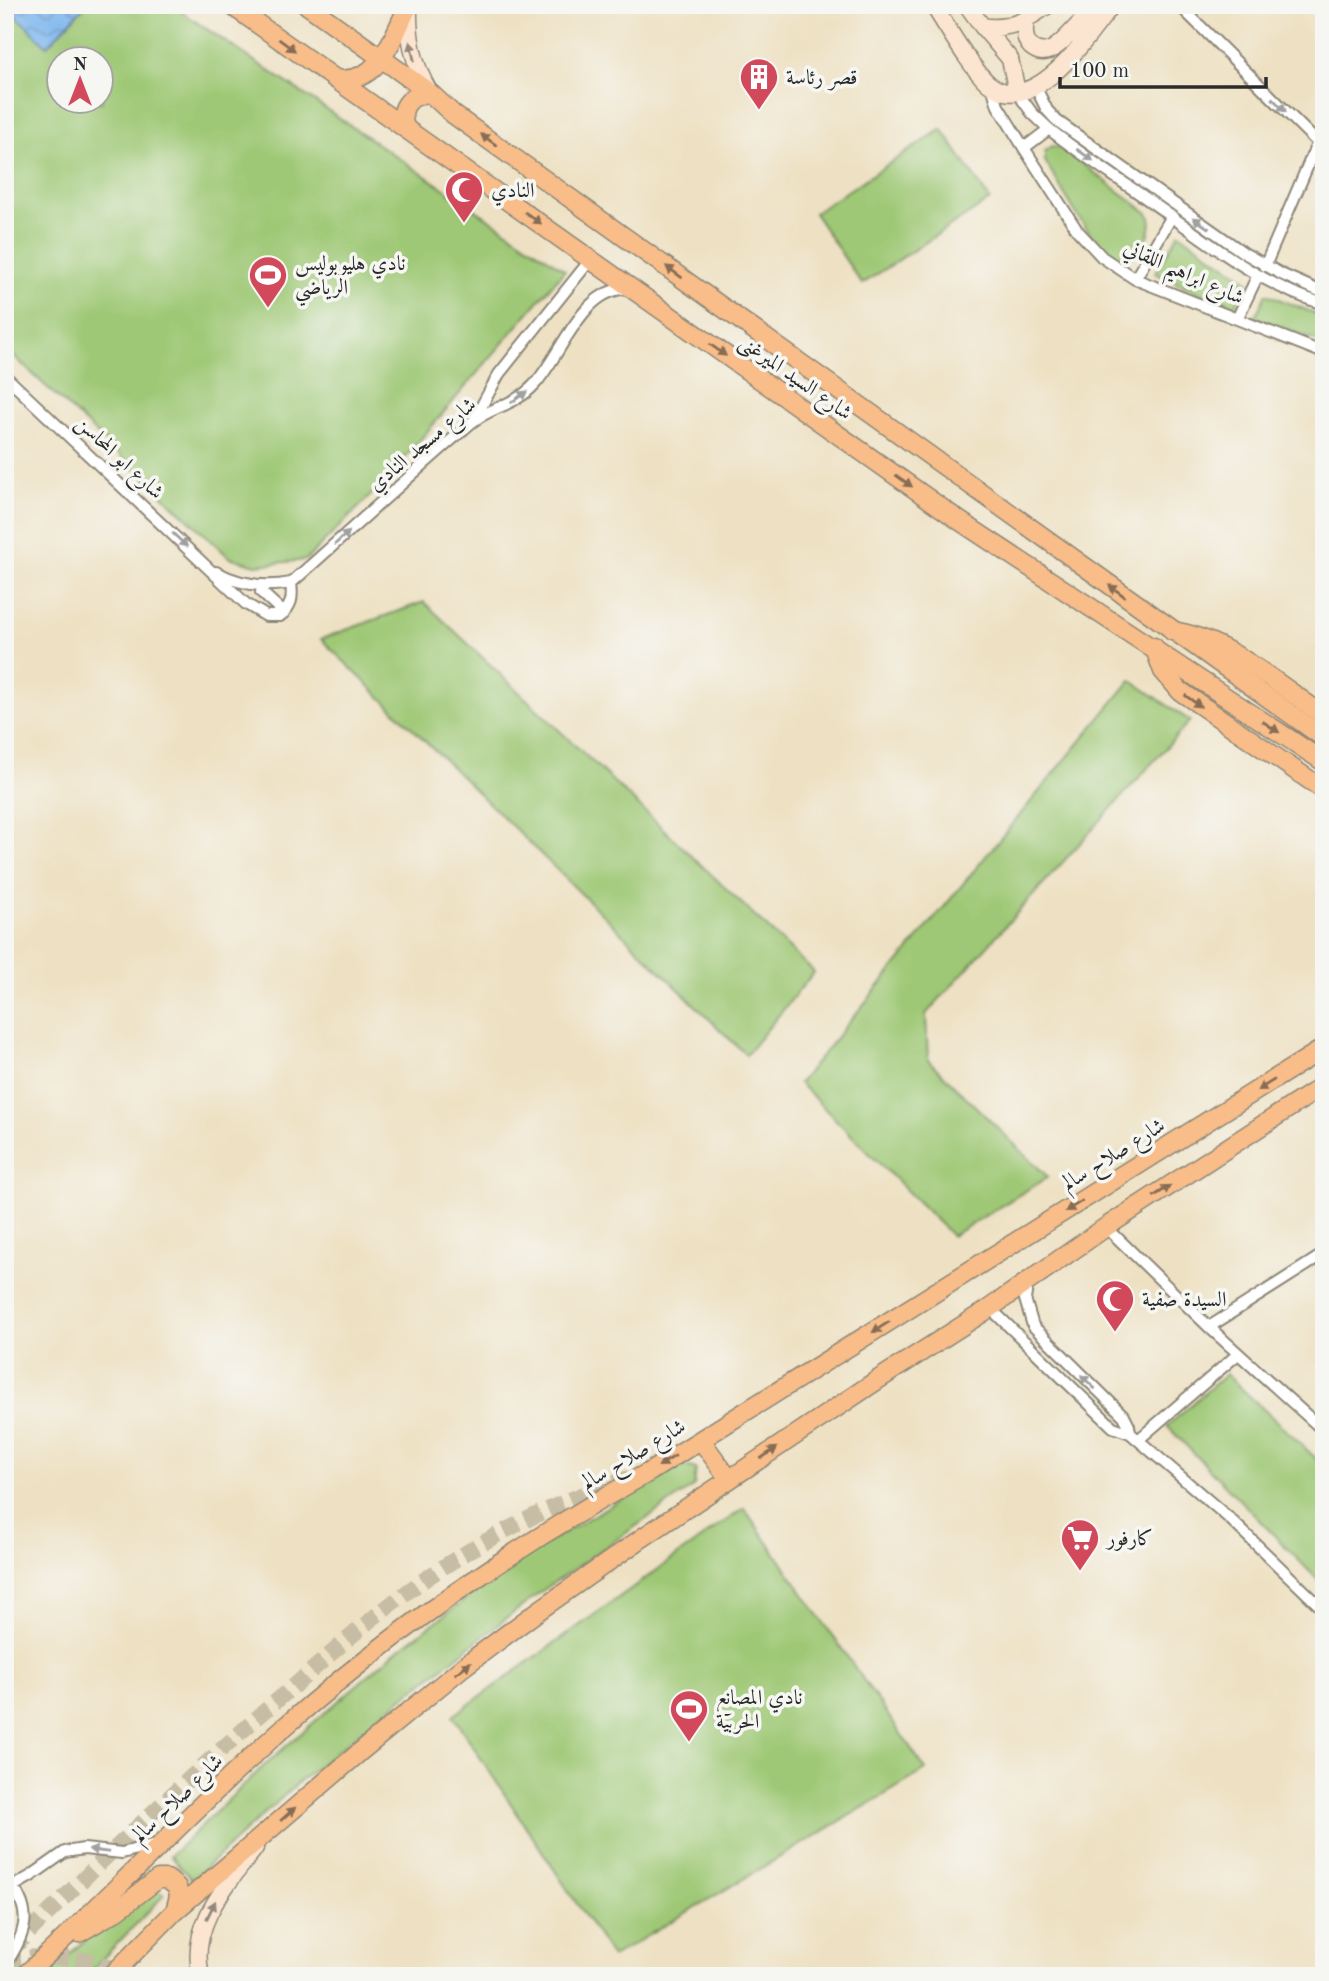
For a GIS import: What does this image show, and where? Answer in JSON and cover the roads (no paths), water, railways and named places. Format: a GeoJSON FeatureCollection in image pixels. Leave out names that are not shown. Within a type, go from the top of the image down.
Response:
{"type":"FeatureCollection","features":[{"type":"Feature","properties":{"kind":"main road","name":"شارع السيد الميرغنى"},"geometry":{"type":"LineString","coordinates":[[231,5],[960,521],[1324,762]]}},
{"type":"Feature","properties":{"kind":"main road","name":"شارع السيد الميرغنى"},"geometry":{"type":"LineString","coordinates":[[307,5],[430,93],[454,115],[1172,631],[1187,633],[1218,646],[1324,716]]}},
{"type":"Feature","properties":{"kind":"main road"},"geometry":{"type":"LineString","coordinates":[[335,79],[362,77],[373,69],[382,59],[409,5]]}},
{"type":"Feature","properties":{"kind":"main road"},"geometry":{"type":"LineString","coordinates":[[406,129],[402,114],[406,104],[418,94],[430,93],[411,51],[409,5]]}},
{"type":"Feature","properties":{"kind":"main road","name":"شارع ابراهيم اللقاني"},"geometry":{"type":"LineString","coordinates":[[933,5],[987,80]]}},
{"type":"Feature","properties":{"kind":"main road","name":"شارع ابراهيم اللقاني"},"geometry":{"type":"LineString","coordinates":[[967,5],[1010,59],[1017,92]]}},
{"type":"Feature","properties":{"kind":"main road"},"geometry":{"type":"LineString","coordinates":[[982,26],[1005,27],[1026,21],[1048,5]]}},
{"type":"Feature","properties":{"kind":"main road"},"geometry":{"type":"LineString","coordinates":[[1010,59],[999,72],[987,80],[1007,92],[1035,86],[1069,59],[1109,9]]}},
{"type":"Feature","properties":{"kind":"main road"},"geometry":{"type":"LineString","coordinates":[[1026,21],[1024,30],[1027,43],[1035,50],[1046,51],[1061,43],[1087,16],[1109,9]]}},
{"type":"Feature","properties":{"kind":"main road"},"geometry":{"type":"LineString","coordinates":[[1131,632],[1146,612]]}},
{"type":"Feature","properties":{"kind":"main road"},"geometry":{"type":"LineString","coordinates":[[1172,631],[1324,738]]}},
{"type":"Feature","properties":{"kind":"main road"},"geometry":{"type":"LineString","coordinates":[[1154,647],[1163,671],[1180,691],[1324,790]]}},
{"type":"Feature","properties":{"kind":"main road","name":"شارع صلاح سالم"},"geometry":{"type":"LineString","coordinates":[[24,1976],[283,1728],[410,1625],[533,1541],[701,1440],[1324,1048]]}},
{"type":"Feature","properties":{"kind":"main road"},"geometry":{"type":"LineString","coordinates":[[111,1976],[174,1911],[361,1751],[463,1667],[569,1588],[1028,1282],[1106,1227],[1324,1085]]}},
{"type":"Feature","properties":{"kind":"main road"},"geometry":{"type":"LineString","coordinates":[[701,1440],[729,1479]]}},
{"type":"Feature","properties":{"kind":"main road"},"geometry":{"type":"LineString","coordinates":[[201,1976],[198,1948],[206,1918],[216,1898],[262,1838]]}},
{"type":"Feature","properties":{"kind":"main road"},"geometry":{"type":"LineString","coordinates":[[65,1939],[102,1921],[158,1879],[167,1879],[177,1887],[178,1900],[174,1911]]}},
{"type":"Feature","properties":{"kind":"street"},"geometry":{"type":"LineString","coordinates":[[1179,5],[1321,146],[1237,319]]}},
{"type":"Feature","properties":{"kind":"street","name":"شارع ابراهيم اللقاني"},"geometry":{"type":"LineString","coordinates":[[987,80],[998,106],[1081,236],[1108,262],[1135,279],[1324,354]]}},
{"type":"Feature","properties":{"kind":"street","name":"شارع ابراهيم اللقاني"},"geometry":{"type":"LineString","coordinates":[[1035,86],[1047,110],[1057,121],[1223,239],[1262,271],[1324,293]]}},
{"type":"Feature","properties":{"kind":"street","name":"شارع ابراهيم اللقاني"},"geometry":{"type":"LineString","coordinates":[[1017,92],[1032,113],[1049,129],[1171,216],[1297,295],[1324,304]]}},
{"type":"Feature","properties":{"kind":"street"},"geometry":{"type":"LineString","coordinates":[[1024,148],[1049,129]]}},
{"type":"Feature","properties":{"kind":"street"},"geometry":{"type":"LineString","coordinates":[[1135,279],[1171,216]]}},
{"type":"Feature","properties":{"kind":"street"},"geometry":{"type":"LineString","coordinates":[[474,421],[499,374],[591,259]]}},
{"type":"Feature","properties":{"kind":"street","name":"شارع مسجد النادي"},"geometry":{"type":"LineString","coordinates":[[291,583],[474,421],[514,402],[534,386],[594,300],[613,290],[635,290]]}},
{"type":"Feature","properties":{"kind":"street","name":"شارع ابو المحاسن"},"geometry":{"type":"LineString","coordinates":[[5,376],[251,608]]}},
{"type":"Feature","properties":{"kind":"street","name":"شارع ابو المحاسن"},"geometry":{"type":"LineString","coordinates":[[208,567],[231,579],[262,589],[291,583]]}},
{"type":"Feature","properties":{"kind":"street"},"geometry":{"type":"LineString","coordinates":[[284,612],[262,589],[251,608],[273,618],[284,612],[292,602],[291,583]]}},
{"type":"Feature","properties":{"kind":"street"},"geometry":{"type":"LineString","coordinates":[[1106,1227],[1209,1327],[1324,1431]]}},
{"type":"Feature","properties":{"kind":"street"},"geometry":{"type":"LineString","coordinates":[[1209,1327],[1321,1259]]}},
{"type":"Feature","properties":{"kind":"street"},"geometry":{"type":"LineString","coordinates":[[1028,1282],[1025,1299],[1033,1326],[1124,1416],[1134,1437]]}},
{"type":"Feature","properties":{"kind":"street"},"geometry":{"type":"LineString","coordinates":[[989,1308],[1113,1427],[1134,1437],[1230,1519],[1324,1610]]}},
{"type":"Feature","properties":{"kind":"street"},"geometry":{"type":"LineString","coordinates":[[1134,1437],[1238,1354]]}},
{"type":"Feature","properties":{"kind":"street"},"geometry":{"type":"LineString","coordinates":[[9,1888],[72,1850],[122,1853],[165,1842]]}},
{"type":"Feature","properties":{"kind":"street"},"geometry":{"type":"LineString","coordinates":[[5,1877],[9,1888],[23,1902],[25,1925],[21,1940],[5,1965]]}},
{"type":"Feature","properties":{"kind":"water"},"geometry":{"type":"Polygon","coordinates":[[[15,5],[86,5],[47,46],[10,10],[15,5]]]}},
{"type":"Feature","properties":{"kind":"tunnel"},"geometry":{"type":"LineString","coordinates":[[12,1949],[222,1749],[391,1604],[446,1565],[505,1531],[566,1502],[629,1478]]}},
{"type":"Feature","properties":{"kind":"tunnel"},"geometry":{"type":"LineString","coordinates":[[5,1960],[70,1958],[101,1964],[131,1976]]}},
{"type":"Feature","properties":{"kind":"place","name":"قصر رئاسة"},"geometry":{"type":"Point","coordinates":[759,111]}},
{"type":"Feature","properties":{"kind":"place","name":"النادي"},"geometry":{"type":"Point","coordinates":[464,224]}},
{"type":"Feature","properties":{"kind":"place","name":"نادي هليوبوليس الرياضي"},"geometry":{"type":"Point","coordinates":[268,309]}},
{"type":"Feature","properties":{"kind":"place","name":"السيدة صفية"},"geometry":{"type":"Point","coordinates":[1115,1333]}},
{"type":"Feature","properties":{"kind":"place","name":"كارفور"},"geometry":{"type":"Point","coordinates":[1080,1572]}},
{"type":"Feature","properties":{"kind":"place","name":"نادي المصانع الحربية"},"geometry":{"type":"Point","coordinates":[689,1743]}}]}
